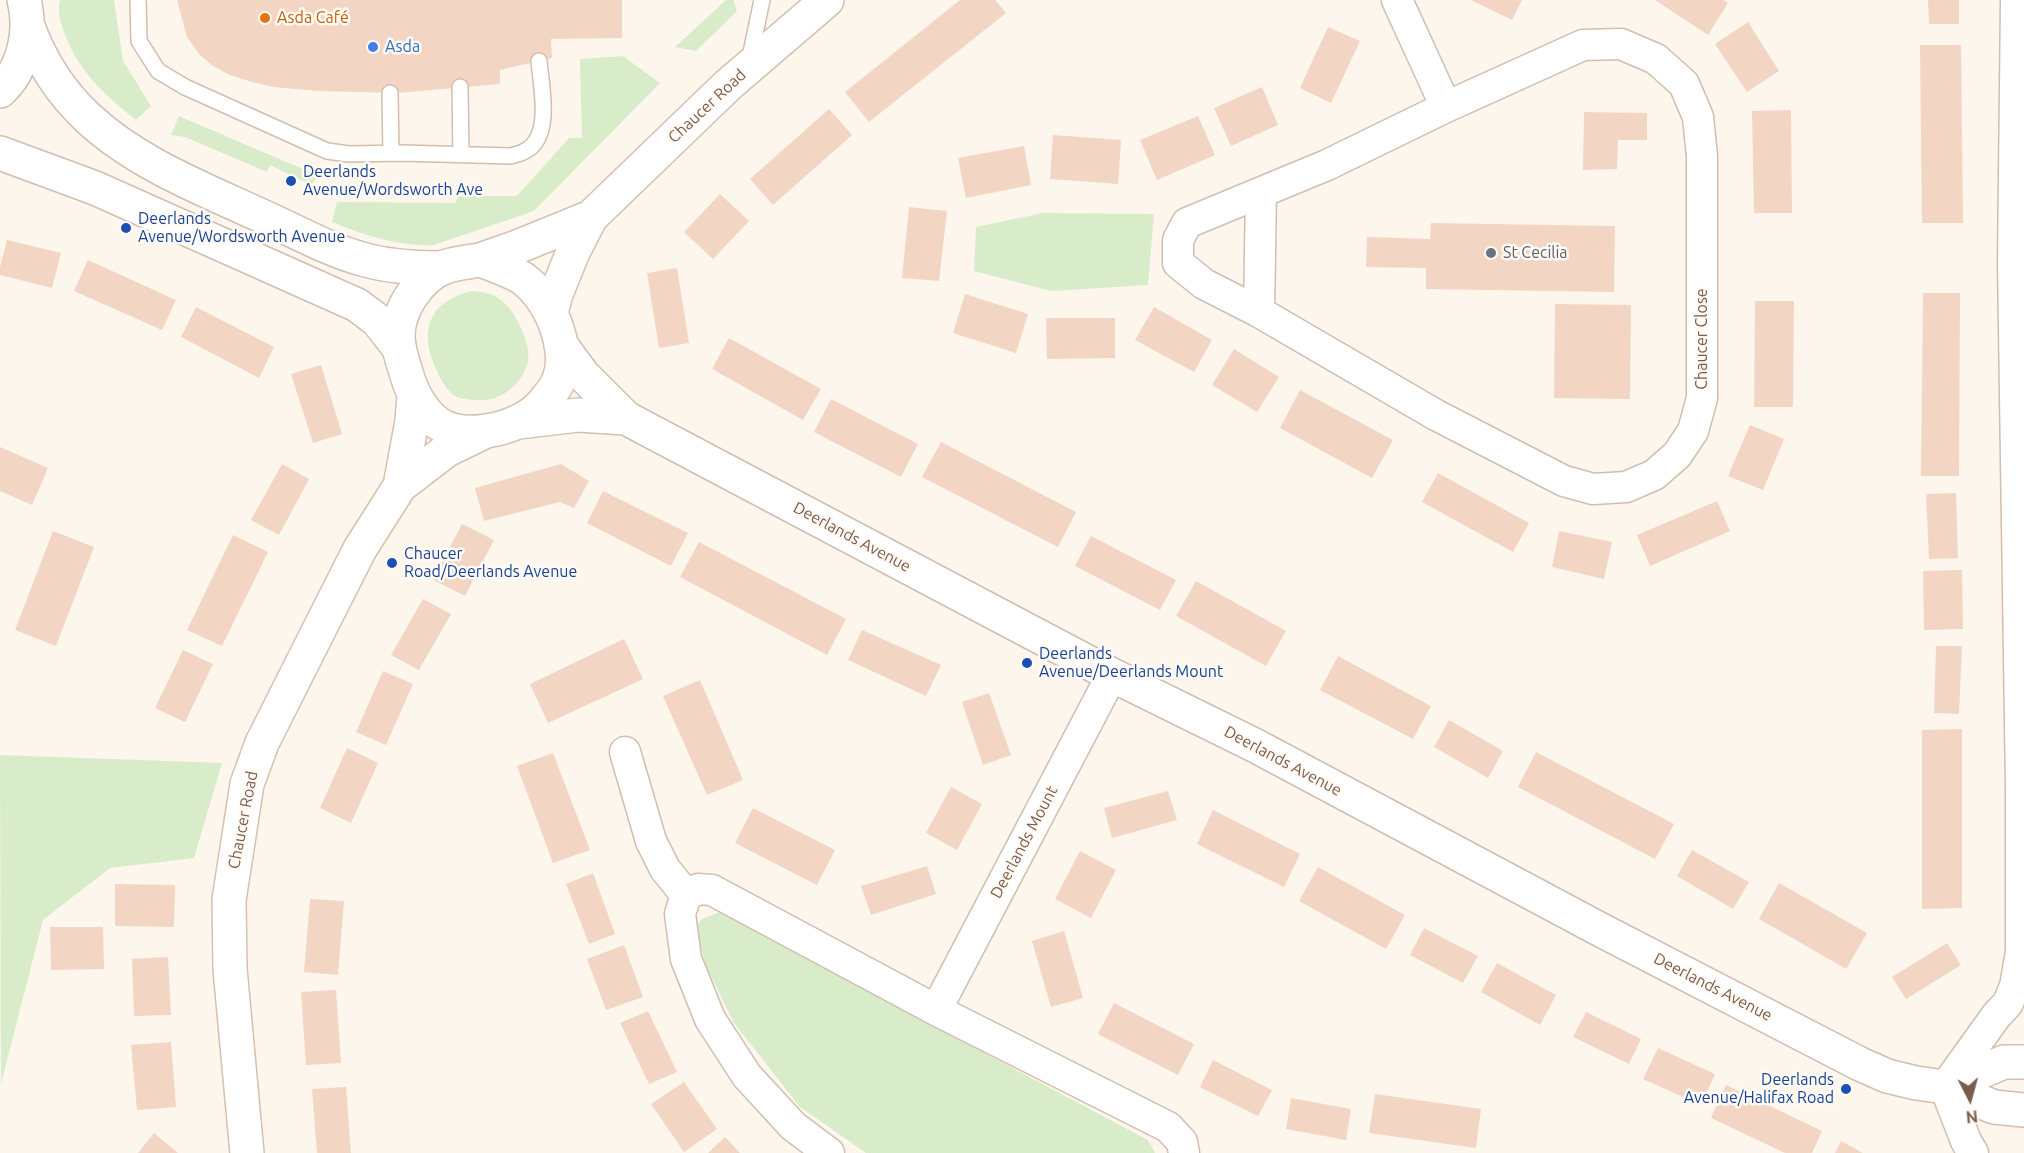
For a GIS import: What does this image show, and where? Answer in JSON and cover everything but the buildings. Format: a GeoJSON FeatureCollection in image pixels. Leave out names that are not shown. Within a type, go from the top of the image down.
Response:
{"type":"FeatureCollection","features":[{"type":"Feature","properties":{"kind":"street","name":"Chaucer Road"},"geometry":{"type":"LineString","coordinates":[[551,313],[573,252],[591,218],[748,67],[827,0]]}},
{"type":"Feature","properties":{"kind":"street"},"geometry":{"type":"LineString","coordinates":[[1397,0],[1446,107]]}},
{"type":"Feature","properties":{"kind":"street"},"geometry":{"type":"LineString","coordinates":[[1945,1087],[1996,1016],[2008,1003],[2015,986],[2021,952],[2021,788],[2013,262],[2016,0]]}},
{"type":"Feature","properties":{"kind":"street"},"geometry":{"type":"LineString","coordinates":[[0,91],[8,83],[23,54],[25,7]]}},
{"type":"Feature","properties":{"kind":"street"},"geometry":{"type":"LineString","coordinates":[[25,7],[35,47],[55,82],[88,118],[126,147],[186,181],[313,240],[362,259],[413,268],[443,268]]}},
{"type":"Feature","properties":{"kind":"street","name":"Chaucer Close"},"geometry":{"type":"LineString","coordinates":[[1620,44],[1656,59],[1684,84],[1698,117],[1702,156],[1702,398],[1694,431],[1677,455],[1654,475],[1626,488],[1593,489],[1564,481],[1436,415],[1259,312],[1204,284],[1178,263],[1178,240],[1187,223],[1261,193],[1327,165],[1446,107],[1584,45],[1620,44]]}},
{"type":"Feature","properties":{"kind":"street"},"geometry":{"type":"LineString","coordinates":[[0,153],[95,188],[357,305],[377,320],[399,348]]}},
{"type":"Feature","properties":{"kind":"street"},"geometry":{"type":"LineString","coordinates":[[1259,312],[1261,193]]}},
{"type":"Feature","properties":{"kind":"street","name":"Chaucer Road"},"geometry":{"type":"LineString","coordinates":[[480,260],[517,248],[591,218]]}},
{"type":"Feature","properties":{"kind":"street"},"geometry":{"type":"LineString","coordinates":[[480,260],[501,267],[524,279],[544,300],[551,313],[561,345],[562,361],[558,383],[542,406],[519,422],[484,432],[466,433],[440,425],[420,405],[414,394],[399,348],[399,322],[411,297],[428,277],[443,268],[480,260]]}},
{"type":"Feature","properties":{"kind":"street","name":"Deerlands Avenue"},"geometry":{"type":"LineString","coordinates":[[561,345],[583,375],[626,418],[1112,675],[1256,746],[1601,930],[1860,1064],[1887,1076],[1945,1087],[1994,1107],[2024,1110]]}},
{"type":"Feature","properties":{"kind":"street","name":"Chaucer Road"},"geometry":{"type":"LineString","coordinates":[[400,486],[412,421],[414,394]]}},
{"type":"Feature","properties":{"kind":"street","name":"Deerlands Avenue"},"geometry":{"type":"LineString","coordinates":[[519,422],[578,415],[626,418]]}},
{"type":"Feature","properties":{"kind":"street","name":"Chaucer Road"},"geometry":{"type":"LineString","coordinates":[[247,1153],[230,969],[229,900],[247,784],[262,743],[360,549],[400,486],[447,450],[484,432]]}},
{"type":"Feature","properties":{"kind":"street","name":"Deerlands Mount"},"geometry":{"type":"LineString","coordinates":[[936,1010],[1112,675]]}},
{"type":"Feature","properties":{"kind":"street"},"geometry":{"type":"LineString","coordinates":[[626,752],[651,841],[665,869],[686,895]]}},
{"type":"Feature","properties":{"kind":"street"},"geometry":{"type":"LineString","coordinates":[[829,1153],[793,1126],[747,1076],[710,1019],[686,959],[680,914],[686,895],[698,889],[712,890],[936,1010],[1168,1127],[1182,1142],[1184,1153]]}},
{"type":"Feature","properties":{"kind":"street"},"geometry":{"type":"LineString","coordinates":[[1945,1087],[2004,1062],[2024,1062]]}},
{"type":"Feature","properties":{"kind":"street"},"geometry":{"type":"LineString","coordinates":[[1945,1087],[1973,1153]]}},
{"type":"Feature","properties":{"kind":"lane"},"geometry":{"type":"LineString","coordinates":[[138,0],[139,41],[158,70],[176,82],[327,151],[349,154],[511,156],[527,151],[541,133],[543,113],[539,61]]}},
{"type":"Feature","properties":{"kind":"lane"},"geometry":{"type":"LineString","coordinates":[[748,67],[762,0]]}},
{"type":"Feature","properties":{"kind":"lane"},"geometry":{"type":"LineString","coordinates":[[460,87],[461,155]]}},
{"type":"Feature","properties":{"kind":"lane"},"geometry":{"type":"LineString","coordinates":[[390,93],[391,153]]}},
{"type":"Feature","properties":{"kind":"green space"},"geometry":{"type":"Polygon","coordinates":[[[60,0],[114,0],[123,61],[151,106],[136,120],[104,93],[79,62],[61,23],[60,0]]]}},
{"type":"Feature","properties":{"kind":"green space"},"geometry":{"type":"Polygon","coordinates":[[[726,0],[733,0],[737,11],[696,51],[675,47],[726,0]]]}},
{"type":"Feature","properties":{"kind":"green space"},"geometry":{"type":"Polygon","coordinates":[[[623,56],[660,83],[534,211],[434,245],[408,244],[382,239],[332,222],[337,202],[456,203],[458,196],[517,196],[569,138],[582,138],[580,59],[623,56]]]}},
{"type":"Feature","properties":{"kind":"green space"},"geometry":{"type":"Polygon","coordinates":[[[179,116],[317,175],[312,185],[270,165],[267,172],[185,137],[171,135],[179,116]]]}},
{"type":"Feature","properties":{"kind":"green space"},"geometry":{"type":"Polygon","coordinates":[[[1043,213],[1154,214],[1148,285],[1051,291],[974,271],[976,227],[1043,213]]]}},
{"type":"Feature","properties":{"kind":"green space"},"geometry":{"type":"Polygon","coordinates":[[[471,291],[493,295],[509,308],[518,322],[528,351],[528,361],[521,378],[508,391],[492,399],[474,400],[454,396],[437,371],[428,344],[428,331],[436,311],[456,296],[471,291]]]}},
{"type":"Feature","properties":{"kind":"green space"},"geometry":{"type":"Polygon","coordinates":[[[0,755],[222,763],[194,858],[110,868],[43,920],[1,1084],[0,755]]]}},
{"type":"Feature","properties":{"kind":"green space"},"geometry":{"type":"Polygon","coordinates":[[[719,912],[1148,1140],[1155,1153],[866,1153],[800,1107],[734,1023],[707,968],[695,929],[702,919],[719,912]]]}},
{"type":"Feature","properties":{"kind":"place","name":"Asda Café"},"geometry":{"type":"Point","coordinates":[265,18]}},
{"type":"Feature","properties":{"kind":"place","name":"Asda"},"geometry":{"type":"Point","coordinates":[373,47]}},
{"type":"Feature","properties":{"kind":"place","name":"Deerlands Avenue/Wordsworth Ave"},"geometry":{"type":"Point","coordinates":[291,181]}},
{"type":"Feature","properties":{"kind":"place","name":"Deerlands Avenue/Wordsworth Avenue"},"geometry":{"type":"Point","coordinates":[126,228]}},
{"type":"Feature","properties":{"kind":"place","name":"St Cecilia"},"geometry":{"type":"Point","coordinates":[1491,253]}},
{"type":"Feature","properties":{"kind":"place","name":"Chaucer Road/Deerlands Avenue"},"geometry":{"type":"Point","coordinates":[392,563]}},
{"type":"Feature","properties":{"kind":"place","name":"Deerlands Avenue/Deerlands Mount"},"geometry":{"type":"Point","coordinates":[1027,663]}},
{"type":"Feature","properties":{"kind":"place","name":"Deerlands Avenue/Halifax Road"},"geometry":{"type":"Point","coordinates":[1846,1089]}}]}
